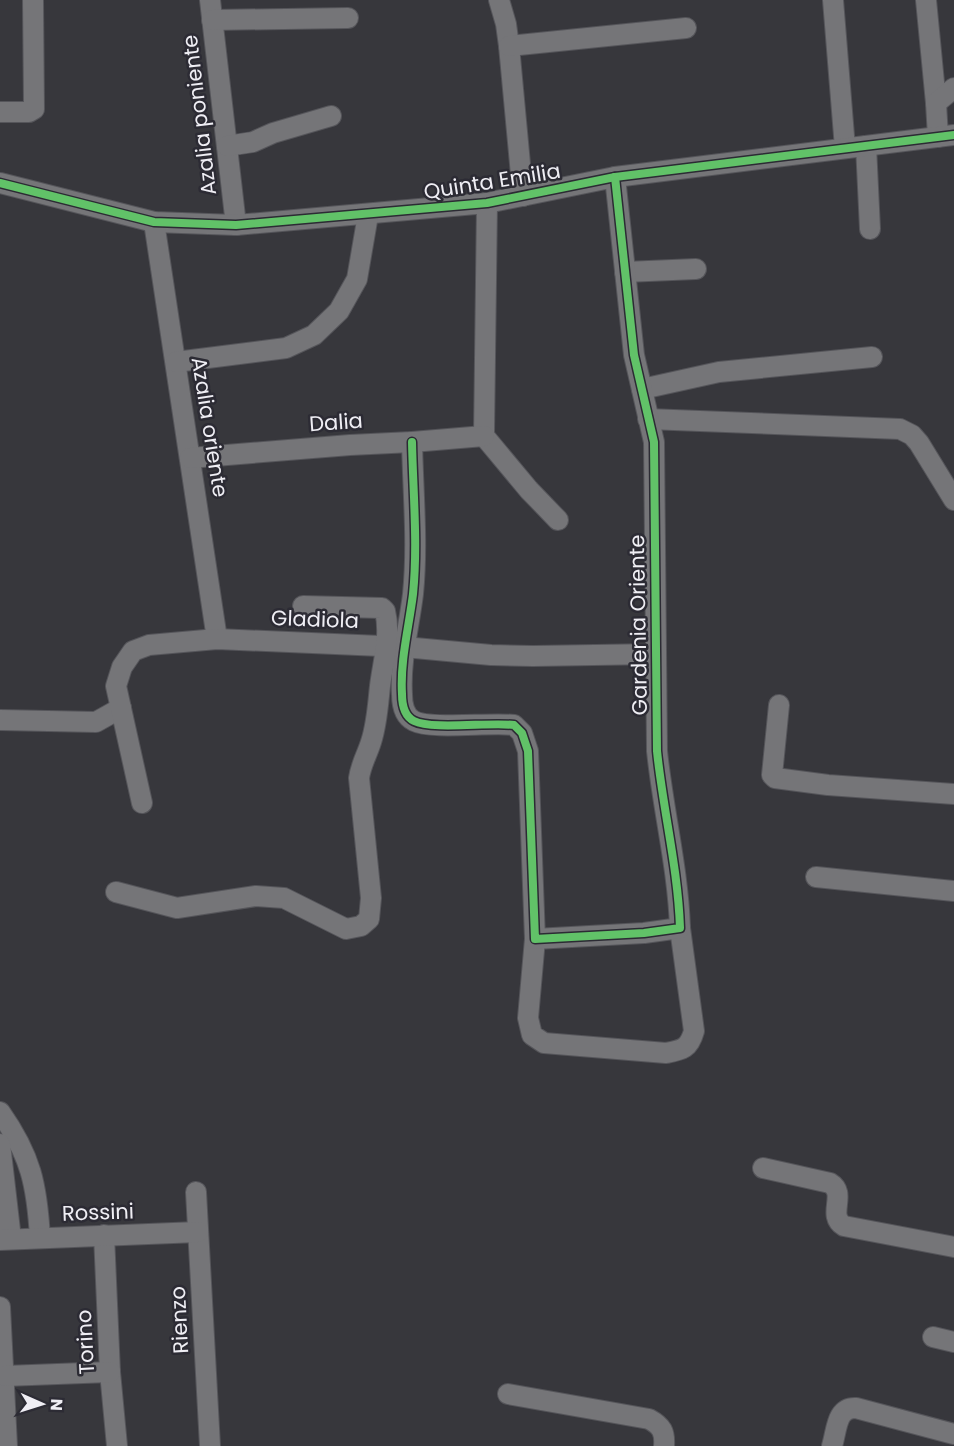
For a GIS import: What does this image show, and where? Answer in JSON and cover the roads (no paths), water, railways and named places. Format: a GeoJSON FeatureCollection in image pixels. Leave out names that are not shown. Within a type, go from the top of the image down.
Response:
{"type":"FeatureCollection","features":[{"type":"Feature","properties":{"kind":"street"},"geometry":{"type":"LineString","coordinates":[[0,112],[29,112],[34,109],[33,0]]}},
{"type":"Feature","properties":{"kind":"street"},"geometry":{"type":"LineString","coordinates":[[499,0],[509,46],[523,196]]}},
{"type":"Feature","properties":{"kind":"street"},"geometry":{"type":"LineString","coordinates":[[833,0],[845,148]]}},
{"type":"Feature","properties":{"kind":"street"},"geometry":{"type":"LineString","coordinates":[[926,0],[936,103],[946,136]]}},
{"type":"Feature","properties":{"kind":"street"},"geometry":{"type":"LineString","coordinates":[[211,10],[348,18]]}},
{"type":"Feature","properties":{"kind":"street","name":"Azalia poniente"},"geometry":{"type":"LineString","coordinates":[[211,10],[236,225]]}},
{"type":"Feature","properties":{"kind":"street"},"geometry":{"type":"LineString","coordinates":[[509,46],[686,28]]}},
{"type":"Feature","properties":{"kind":"street"},"geometry":{"type":"LineString","coordinates":[[936,103],[954,88]]}},
{"type":"Feature","properties":{"kind":"street"},"geometry":{"type":"LineString","coordinates":[[227,146],[253,142],[273,133],[330,116]]}},
{"type":"Feature","properties":{"kind":"street","name":"Quinta Emilia"},"geometry":{"type":"LineString","coordinates":[[0,183],[154,222],[236,225],[487,203],[615,177],[946,136]]}},
{"type":"Feature","properties":{"kind":"street"},"geometry":{"type":"LineString","coordinates":[[866,146],[870,229]]}},
{"type":"Feature","properties":{"kind":"street","name":"Gardenia Oriente"},"geometry":{"type":"LineString","coordinates":[[395,646],[404,711],[412,721],[426,725],[497,722],[514,724],[522,733],[528,751],[535,939],[528,1018],[532,1035],[544,1043],[666,1053],[682,1050],[691,1042],[694,1031],[657,751],[654,442],[634,355],[615,177]]}},
{"type":"Feature","properties":{"kind":"street"},"geometry":{"type":"LineString","coordinates":[[487,203],[484,436],[529,490],[558,520]]}},
{"type":"Feature","properties":{"kind":"street"},"geometry":{"type":"LineString","coordinates":[[176,363],[286,348],[314,335],[339,311],[357,279],[368,215]]}},
{"type":"Feature","properties":{"kind":"street","name":"Azalia oriente"},"geometry":{"type":"LineString","coordinates":[[154,222],[217,639]]}},
{"type":"Feature","properties":{"kind":"street"},"geometry":{"type":"LineString","coordinates":[[625,272],[696,269]]}},
{"type":"Feature","properties":{"kind":"street"},"geometry":{"type":"LineString","coordinates":[[642,390],[719,372],[872,357]]}},
{"type":"Feature","properties":{"kind":"street"},"geometry":{"type":"LineString","coordinates":[[648,418],[900,429],[912,435],[919,443],[954,500]]}},
{"type":"Feature","properties":{"kind":"street","name":"Dalia"},"geometry":{"type":"LineString","coordinates":[[190,458],[484,436]]}},
{"type":"Feature","properties":{"kind":"street"},"geometry":{"type":"LineString","coordinates":[[116,892],[177,908],[256,896],[284,898],[346,929],[361,926],[369,919],[371,898],[359,778],[361,764],[372,741],[395,646],[413,592],[412,442]]}},
{"type":"Feature","properties":{"kind":"street"},"geometry":{"type":"LineString","coordinates":[[303,606],[382,608],[385,611],[395,646]]}},
{"type":"Feature","properties":{"kind":"street","name":"Gladiola"},"geometry":{"type":"LineString","coordinates":[[142,803],[116,686],[122,667],[133,651],[149,645],[217,639],[395,646],[523,656],[656,654]]}},
{"type":"Feature","properties":{"kind":"street"},"geometry":{"type":"LineString","coordinates":[[779,705],[772,775],[775,778],[828,785],[954,794]]}},
{"type":"Feature","properties":{"kind":"street"},"geometry":{"type":"LineString","coordinates":[[0,720],[96,722],[121,708]]}},
{"type":"Feature","properties":{"kind":"street"},"geometry":{"type":"LineString","coordinates":[[816,877],[954,891]]}},
{"type":"Feature","properties":{"kind":"street"},"geometry":{"type":"LineString","coordinates":[[535,939],[644,933],[680,928]]}},
{"type":"Feature","properties":{"kind":"street"},"geometry":{"type":"LineString","coordinates":[[0,1112],[6,1142],[5,1240]]}},
{"type":"Feature","properties":{"kind":"street"},"geometry":{"type":"LineString","coordinates":[[6,1142],[31,1169],[38,1205],[40,1238]]}},
{"type":"Feature","properties":{"kind":"street"},"geometry":{"type":"LineString","coordinates":[[763,1168],[836,1186],[838,1192],[836,1215],[838,1222],[844,1226],[954,1246]]}},
{"type":"Feature","properties":{"kind":"street","name":"Rienzo"},"geometry":{"type":"LineString","coordinates":[[196,1192],[210,1446]]}},
{"type":"Feature","properties":{"kind":"street","name":"Rossini"},"geometry":{"type":"LineString","coordinates":[[5,1240],[198,1232]]}},
{"type":"Feature","properties":{"kind":"street","name":"Torino"},"geometry":{"type":"LineString","coordinates":[[104,1236],[110,1372],[117,1446]]}},
{"type":"Feature","properties":{"kind":"street"},"geometry":{"type":"LineString","coordinates":[[0,1307],[7,1446]]}},
{"type":"Feature","properties":{"kind":"street"},"geometry":{"type":"LineString","coordinates":[[933,1337],[954,1342]]}},
{"type":"Feature","properties":{"kind":"street"},"geometry":{"type":"LineString","coordinates":[[5,1376],[110,1372]]}},
{"type":"Feature","properties":{"kind":"street"},"geometry":{"type":"LineString","coordinates":[[508,1394],[649,1419],[660,1425],[665,1436],[664,1446]]}},
{"type":"Feature","properties":{"kind":"street"},"geometry":{"type":"LineString","coordinates":[[832,1446],[842,1412],[847,1407],[941,1437]]}}]}
